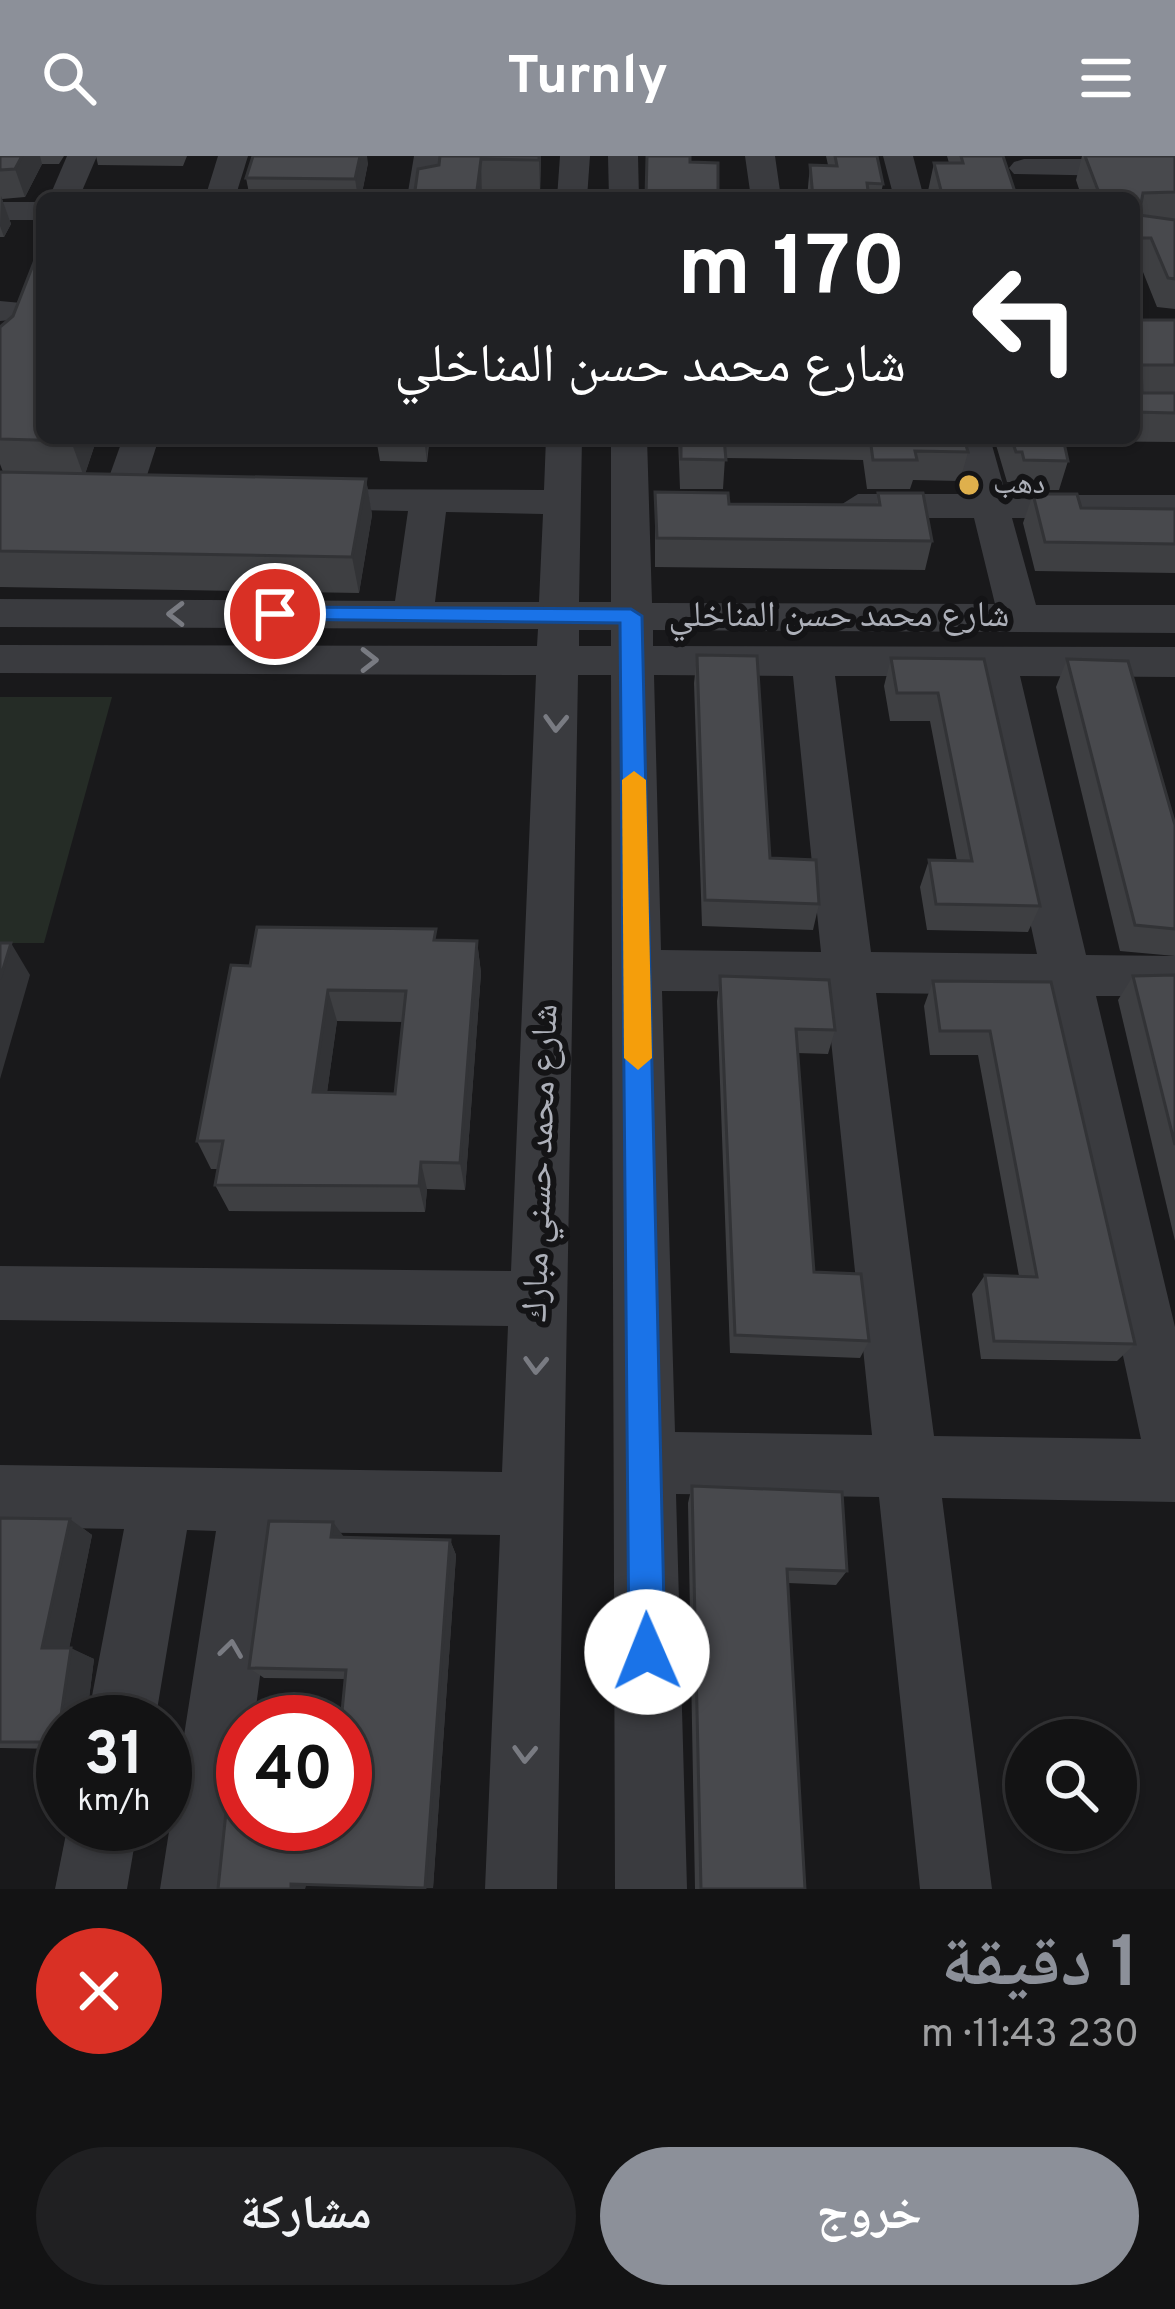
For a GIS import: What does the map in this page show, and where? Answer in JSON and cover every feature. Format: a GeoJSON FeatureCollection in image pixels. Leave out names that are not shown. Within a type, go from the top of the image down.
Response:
{"type":"FeatureCollection","features":[{"type":"Feature","properties":{"kind":"street"},"geometry":{"type":"LineString","coordinates":[[67,192],[82,156]]}},
{"type":"Feature","properties":{"kind":"street"},"geometry":{"type":"LineString","coordinates":[[222,192],[233,156]]}},
{"type":"Feature","properties":{"kind":"street"},"geometry":{"type":"LineString","coordinates":[[423,192],[429,156]]}},
{"type":"Feature","properties":{"kind":"street"},"geometry":{"type":"LineString","coordinates":[[572,192],[575,156]]}},
{"type":"Feature","properties":{"kind":"street"},"geometry":{"type":"LineString","coordinates":[[623,156],[624,192]]}},
{"type":"Feature","properties":{"kind":"street"},"geometry":{"type":"LineString","coordinates":[[760,156],[765,192]]}},
{"type":"Feature","properties":{"kind":"street"},"geometry":{"type":"LineString","coordinates":[[898,156],[907,192]]}},
{"type":"Feature","properties":{"kind":"street"},"geometry":{"type":"LineString","coordinates":[[1032,192],[1022,162],[1175,168]]}},
{"type":"Feature","properties":{"kind":"street"},"geometry":{"type":"LineString","coordinates":[[0,212],[36,211]]}},
{"type":"Feature","properties":{"kind":"street"},"geometry":{"type":"LineString","coordinates":[[9,322],[34,273]]}},
{"type":"Feature","properties":{"kind":"street"},"geometry":{"type":"LineString","coordinates":[[122,494],[139,444]]}},
{"type":"Feature","properties":{"kind":"street","name":"شارع محمد حسني مبارك"},"geometry":{"type":"LineString","coordinates":[[521,1889],[564,444]]}},
{"type":"Feature","properties":{"kind":"street"},"geometry":{"type":"LineString","coordinates":[[631,444],[654,506],[632,639],[651,1889]]}},
{"type":"Feature","properties":{"kind":"street"},"geometry":{"type":"LineString","coordinates":[[973,444],[989,507],[1007,640],[1066,974],[1175,1456]]}},
{"type":"Feature","properties":{"kind":"street"},"geometry":{"type":"LineString","coordinates":[[82,493],[170,494]]}},
{"type":"Feature","properties":{"kind":"street"},"geometry":{"type":"LineString","coordinates":[[264,496],[562,502]]}},
{"type":"Feature","properties":{"kind":"street"},"geometry":{"type":"LineString","coordinates":[[412,615],[429,499]]}},
{"type":"Feature","properties":{"kind":"street"},"geometry":{"type":"LineString","coordinates":[[821,506],[1175,507]]}},
{"type":"Feature","properties":{"kind":"street","name":"شارع محمد حسن المناخلي"},"geometry":{"type":"LineString","coordinates":[[0,613],[412,615],[558,638]]}},
{"type":"Feature","properties":{"kind":"street","name":"شارع محمد حسن المناخلي"},"geometry":{"type":"LineString","coordinates":[[632,639],[812,661],[1175,620]]}},
{"type":"Feature","properties":{"kind":"street","name":"شارع محمد حسن المناخلي"},"geometry":{"type":"LineString","coordinates":[[0,659],[558,638],[1007,640],[1172,670]]}},
{"type":"Feature","properties":{"kind":"street"},"geometry":{"type":"LineString","coordinates":[[812,661],[956,1889]]}},
{"type":"Feature","properties":{"kind":"street"},"geometry":{"type":"LineString","coordinates":[[637,970],[1175,976]]}},
{"type":"Feature","properties":{"kind":"street"},"geometry":{"type":"LineString","coordinates":[[0,1293],[538,1299]]}},
{"type":"Feature","properties":{"kind":"street"},"geometry":{"type":"LineString","coordinates":[[644,1462],[1175,1471]]}},
{"type":"Feature","properties":{"kind":"street"},"geometry":{"type":"LineString","coordinates":[[0,1496],[532,1504]]}},
{"type":"Feature","properties":{"kind":"street"},"geometry":{"type":"LineString","coordinates":[[127,1695],[161,1498]]}},
{"type":"Feature","properties":{"kind":"street"},"geometry":{"type":"LineString","coordinates":[[196,1889],[252,1499]]}},
{"type":"Feature","properties":{"kind":"street"},"geometry":{"type":"LineString","coordinates":[[92,1889],[98,1851]]}},
{"type":"Feature","properties":{"kind":"shaded area"},"geometry":{"type":"Polygon","coordinates":[[[0,697],[112,697],[44,943],[0,943],[0,697]]]}},
{"type":"Feature","properties":{"kind":"building"},"geometry":{"type":"Polygon","coordinates":[[[0,156],[22,156],[15,169],[0,170],[0,156]]]}},
{"type":"Feature","properties":{"kind":"building"},"geometry":{"type":"Polygon","coordinates":[[[253,156],[360,156],[355,179],[246,178],[253,156]]]}},
{"type":"Feature","properties":{"kind":"building"},"geometry":{"type":"Polygon","coordinates":[[[440,156],[539,156],[539,160],[481,159],[477,192],[415,192],[418,169],[439,165],[440,156]]]}},
{"type":"Feature","properties":{"kind":"building"},"geometry":{"type":"Polygon","coordinates":[[[647,156],[690,156],[690,162],[718,163],[718,192],[646,192],[647,156]]]}},
{"type":"Feature","properties":{"kind":"building"},"geometry":{"type":"Polygon","coordinates":[[[835,156],[877,156],[883,184],[867,183],[868,192],[812,192],[810,165],[837,166],[835,156]]]}},
{"type":"Feature","properties":{"kind":"building"},"geometry":{"type":"Polygon","coordinates":[[[961,156],[1003,156],[1015,192],[941,192],[934,163],[963,163],[961,156]]]}},
{"type":"Feature","properties":{"kind":"building"},"geometry":{"type":"Polygon","coordinates":[[[1085,156],[1175,156],[1175,192],[1143,193],[1140,210],[1140,192],[1099,192],[1085,156]]]}},
{"type":"Feature","properties":{"kind":"building"},"geometry":{"type":"Polygon","coordinates":[[[1140,215],[1175,220],[1175,279],[1168,278],[1151,238],[1140,238],[1140,215]]]}},
{"type":"Feature","properties":{"kind":"building"},"geometry":{"type":"Polygon","coordinates":[[[36,257],[36,440],[0,439],[0,327],[13,316],[36,257]]]}},
{"type":"Feature","properties":{"kind":"building"},"geometry":{"type":"Polygon","coordinates":[[[1140,320],[1175,320],[1175,365],[1141,365],[1142,393],[1175,393],[1175,413],[1140,412],[1140,320]]]}},
{"type":"Feature","properties":{"kind":"building"},"geometry":{"type":"Polygon","coordinates":[[[681,444],[725,444],[726,460],[681,459],[681,444]]]}},
{"type":"Feature","properties":{"kind":"building"},"geometry":{"type":"Polygon","coordinates":[[[871,444],[966,444],[968,452],[915,451],[917,460],[873,460],[871,444]]]}},
{"type":"Feature","properties":{"kind":"building"},"geometry":{"type":"Polygon","coordinates":[[[1013,444],[1064,444],[1068,461],[1024,460],[1022,452],[1016,452],[1013,444]]]}},
{"type":"Feature","properties":{"kind":"building"},"geometry":{"type":"Polygon","coordinates":[[[0,472],[366,479],[352,557],[0,551],[0,472]]]}},
{"type":"Feature","properties":{"kind":"building"},"geometry":{"type":"Polygon","coordinates":[[[655,492],[728,493],[729,504],[880,505],[878,493],[923,493],[932,541],[657,538],[655,492]]]}},
{"type":"Feature","properties":{"kind":"building"},"geometry":{"type":"Polygon","coordinates":[[[1033,494],[1077,494],[1081,508],[1175,509],[1175,544],[1045,542],[1033,494]]]}},
{"type":"Feature","properties":{"kind":"building"},"geometry":{"type":"Polygon","coordinates":[[[697,655],[757,656],[770,858],[816,860],[819,904],[705,900],[697,655]]]}},
{"type":"Feature","properties":{"kind":"building"},"geometry":{"type":"Polygon","coordinates":[[[891,658],[984,659],[1040,906],[936,904],[929,860],[972,861],[938,693],[897,693],[891,658]]]}},
{"type":"Feature","properties":{"kind":"building"},"geometry":{"type":"Polygon","coordinates":[[[1067,659],[1128,661],[1175,825],[1175,929],[1135,925],[1067,659]]]}},
{"type":"Feature","properties":{"kind":"building"},"geometry":{"type":"Polygon","coordinates":[[[257,927],[436,929],[434,940],[477,941],[460,1163],[421,1162],[419,1186],[215,1185],[223,1141],[197,1141],[231,965],[250,966],[257,927]],[[328,990],[313,1092],[395,1094],[406,991],[328,990]]]}},
{"type":"Feature","properties":{"kind":"building"},"geometry":{"type":"Polygon","coordinates":[[[0,943],[11,943],[0,979],[0,943]]]}},
{"type":"Feature","properties":{"kind":"building"},"geometry":{"type":"Polygon","coordinates":[[[1175,975],[1175,1145],[1133,976],[1175,975]]]}},
{"type":"Feature","properties":{"kind":"building"},"geometry":{"type":"Polygon","coordinates":[[[720,976],[829,980],[835,1030],[796,1029],[814,1272],[861,1274],[869,1341],[735,1335],[720,976]]]}},
{"type":"Feature","properties":{"kind":"building"},"geometry":{"type":"Polygon","coordinates":[[[933,981],[1051,982],[1135,1344],[994,1341],[985,1275],[1037,1277],[990,1031],[940,1031],[933,981]]]}},
{"type":"Feature","properties":{"kind":"building"},"geometry":{"type":"Polygon","coordinates":[[[692,1486],[842,1492],[847,1571],[787,1569],[805,1889],[701,1889],[692,1486]]]}},
{"type":"Feature","properties":{"kind":"building"},"geometry":{"type":"Polygon","coordinates":[[[0,1518],[70,1519],[42,1648],[71,1648],[64,1695],[36,1695],[36,1742],[0,1742],[0,1518]]]}},
{"type":"Feature","properties":{"kind":"building"},"geometry":{"type":"Polygon","coordinates":[[[269,1521],[333,1522],[331,1537],[450,1540],[425,1888],[291,1884],[291,1889],[218,1889],[222,1851],[372,1851],[372,1695],[344,1695],[346,1670],[249,1668],[269,1521]]]}},
{"type":"Feature","properties":{"kind":"slow traffic"},"geometry":{"type":"LineString","coordinates":[[634,780],[638,1058]]}},
{"type":"Feature","properties":{"kind":"place","name":"دهب"},"geometry":{"type":"Point","coordinates":[969,485]}},
{"type":"Feature","properties":{"kind":"route"},"geometry":{"type":"LineString","coordinates":[[275,614],[631,616],[647,1652]]}}]}
